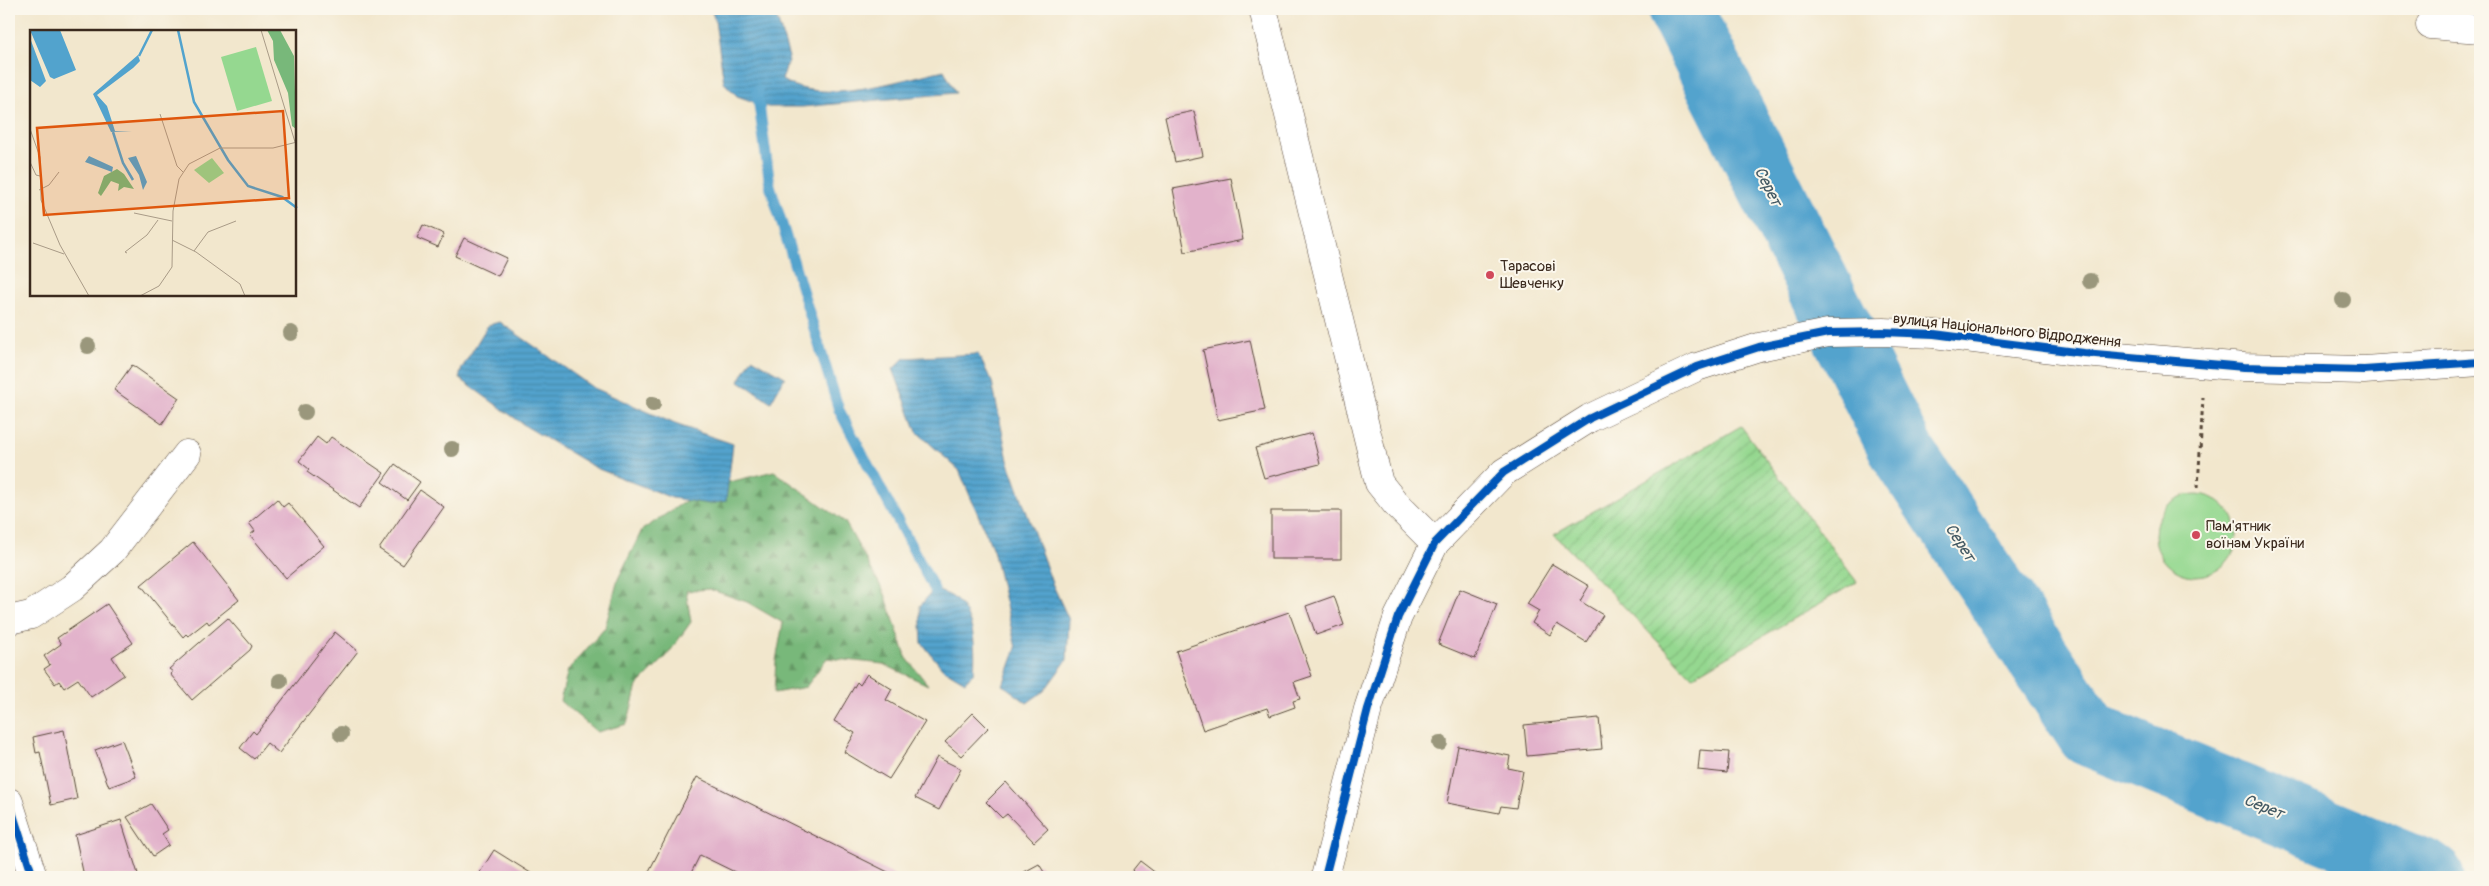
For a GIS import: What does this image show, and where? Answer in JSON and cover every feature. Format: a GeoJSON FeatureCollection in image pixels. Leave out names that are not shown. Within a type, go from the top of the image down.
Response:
{"type":"FeatureCollection","features":[{"type":"Feature","properties":{"kind":"street"},"geometry":{"type":"LineString","coordinates":[[1263,9],[1379,483],[1396,504],[1435,543]]}},
{"type":"Feature","properties":{"kind":"street"},"geometry":{"type":"LineString","coordinates":[[2430,26],[2480,29]]}},
{"type":"Feature","properties":{"kind":"street","name":"вулиця Національного Відродження"},"geometry":{"type":"LineString","coordinates":[[1325,877],[1368,709],[1398,617],[1435,543],[1504,472],[1590,418],[1697,367],[1759,347],[1828,333],[1883,332],[1934,334],[2084,353],[2244,367],[2364,370],[2480,362]]}},
{"type":"Feature","properties":{"kind":"street"},"geometry":{"type":"LineString","coordinates":[[9,620],[31,615],[72,588],[112,551],[187,454]]}},
{"type":"Feature","properties":{"kind":"street"},"geometry":{"type":"LineString","coordinates":[[9,802],[33,877]]}},
{"type":"Feature","properties":{"kind":"path"},"geometry":{"type":"LineString","coordinates":[[2198,488],[2205,363]]}},
{"type":"Feature","properties":{"kind":"green space"},"geometry":{"type":"Polygon","coordinates":[[[1741,426],[1857,582],[1692,677],[1554,534],[1741,426]]]}},
{"type":"Feature","properties":{"kind":"green space"},"geometry":{"type":"Polygon","coordinates":[[[774,471],[845,522],[885,594],[906,657],[928,685],[883,664],[827,658],[806,687],[774,693],[776,661],[783,623],[747,602],[709,589],[686,591],[691,622],[666,657],[637,686],[627,724],[597,732],[560,701],[568,670],[605,628],[618,579],[642,530],[705,488],[774,471]]]}},
{"type":"Feature","properties":{"kind":"green space"},"geometry":{"type":"Polygon","coordinates":[[[2196,494],[2212,497],[2225,506],[2234,519],[2237,535],[2234,551],[2225,564],[2212,573],[2196,576],[2180,573],[2167,564],[2158,551],[2155,535],[2158,519],[2167,506],[2180,497],[2196,494]]]}},
{"type":"Feature","properties":{"kind":"water"},"geometry":{"type":"Polygon","coordinates":[[[711,9],[774,9],[789,57],[782,80],[799,87],[818,91],[839,91],[884,84],[944,70],[956,93],[802,107],[768,107],[737,96],[724,83],[715,21],[711,9]]]}},
{"type":"Feature","properties":{"kind":"water"},"geometry":{"type":"Polygon","coordinates":[[[500,322],[592,387],[675,424],[733,444],[726,501],[709,504],[672,498],[596,468],[527,427],[459,378],[462,368],[488,325],[500,322]]]}},
{"type":"Feature","properties":{"kind":"water"},"geometry":{"type":"Polygon","coordinates":[[[978,354],[992,382],[1008,460],[1052,583],[1069,620],[1067,660],[1044,691],[1027,703],[1003,685],[1016,648],[993,550],[959,470],[917,432],[893,369],[904,358],[978,354]]]}},
{"type":"Feature","properties":{"kind":"water"},"geometry":{"type":"Polygon","coordinates":[[[752,358],[785,377],[771,402],[739,381],[752,358]]]}},
{"type":"Feature","properties":{"kind":"water"},"geometry":{"type":"Polygon","coordinates":[[[934,589],[948,594],[962,606],[973,633],[974,672],[965,682],[942,668],[922,643],[920,606],[934,589]]]}},
{"type":"Feature","properties":{"kind":"building"},"geometry":{"type":"Polygon","coordinates":[[[1194,111],[1203,156],[1175,162],[1165,117],[1194,111]]]}},
{"type":"Feature","properties":{"kind":"building"},"geometry":{"type":"Polygon","coordinates":[[[1231,178],[1243,240],[1185,252],[1173,189],[1231,178]]]}},
{"type":"Feature","properties":{"kind":"building"},"geometry":{"type":"Polygon","coordinates":[[[423,225],[444,234],[438,247],[417,238],[423,225]]]}},
{"type":"Feature","properties":{"kind":"building"},"geometry":{"type":"Polygon","coordinates":[[[464,238],[507,258],[498,276],[455,256],[464,238]]]}},
{"type":"Feature","properties":{"kind":"building"},"geometry":{"type":"Polygon","coordinates":[[[1250,340],[1265,410],[1218,420],[1203,350],[1250,340]]]}},
{"type":"Feature","properties":{"kind":"building"},"geometry":{"type":"Polygon","coordinates":[[[132,365],[179,398],[162,424],[114,390],[132,365]]]}},
{"type":"Feature","properties":{"kind":"building"},"geometry":{"type":"Polygon","coordinates":[[[1312,433],[1320,464],[1264,478],[1255,448],[1312,433]]]}},
{"type":"Feature","properties":{"kind":"building"},"geometry":{"type":"Polygon","coordinates":[[[317,437],[326,444],[331,437],[384,473],[359,508],[307,472],[309,469],[299,461],[317,437]]]}},
{"type":"Feature","properties":{"kind":"building"},"geometry":{"type":"Polygon","coordinates":[[[395,464],[420,482],[407,500],[382,482],[395,464]]]}},
{"type":"Feature","properties":{"kind":"building"},"geometry":{"type":"Polygon","coordinates":[[[420,490],[444,507],[403,565],[379,549],[420,490]]]}},
{"type":"Feature","properties":{"kind":"building"},"geometry":{"type":"Polygon","coordinates":[[[277,499],[283,507],[288,503],[324,546],[286,578],[250,535],[255,531],[249,523],[277,499]]]}},
{"type":"Feature","properties":{"kind":"building"},"geometry":{"type":"Polygon","coordinates":[[[1271,511],[1341,511],[1341,559],[1271,559],[1271,511]]]}},
{"type":"Feature","properties":{"kind":"building"},"geometry":{"type":"Polygon","coordinates":[[[193,542],[239,600],[209,624],[207,621],[188,636],[186,634],[183,637],[141,585],[193,542]]]}},
{"type":"Feature","properties":{"kind":"building"},"geometry":{"type":"Polygon","coordinates":[[[1552,564],[1589,586],[1580,601],[1603,615],[1586,642],[1557,624],[1550,635],[1532,623],[1539,611],[1527,604],[1552,564]]]}},
{"type":"Feature","properties":{"kind":"building"},"geometry":{"type":"Polygon","coordinates":[[[1460,589],[1497,604],[1475,659],[1438,644],[1460,589]]]}},
{"type":"Feature","properties":{"kind":"building"},"geometry":{"type":"Polygon","coordinates":[[[1334,596],[1344,625],[1316,635],[1306,606],[1334,596]]]}},
{"type":"Feature","properties":{"kind":"building"},"geometry":{"type":"Polygon","coordinates":[[[107,604],[133,643],[112,657],[124,675],[91,697],[78,679],[64,688],[59,681],[55,684],[44,669],[50,665],[44,656],[61,644],[57,638],[107,604]]]}},
{"type":"Feature","properties":{"kind":"building"},"geometry":{"type":"Polygon","coordinates":[[[1289,612],[1312,676],[1294,682],[1300,699],[1293,701],[1295,707],[1270,716],[1267,708],[1203,730],[1176,651],[1289,612]]]}},
{"type":"Feature","properties":{"kind":"building"},"geometry":{"type":"Polygon","coordinates":[[[228,618],[252,646],[250,650],[192,700],[170,674],[173,672],[169,669],[228,618]]]}},
{"type":"Feature","properties":{"kind":"building"},"geometry":{"type":"Polygon","coordinates":[[[335,632],[358,651],[279,753],[267,743],[254,759],[240,748],[253,731],[256,734],[335,632]]]}},
{"type":"Feature","properties":{"kind":"building"},"geometry":{"type":"Polygon","coordinates":[[[867,674],[892,689],[886,700],[925,722],[889,779],[844,752],[855,733],[834,721],[857,682],[860,685],[867,674]]]}},
{"type":"Feature","properties":{"kind":"building"},"geometry":{"type":"Polygon","coordinates":[[[973,713],[988,728],[961,756],[945,742],[973,713]]]}},
{"type":"Feature","properties":{"kind":"building"},"geometry":{"type":"Polygon","coordinates":[[[1599,718],[1602,749],[1527,756],[1524,725],[1599,718]]]}},
{"type":"Feature","properties":{"kind":"building"},"geometry":{"type":"Polygon","coordinates":[[[64,730],[77,799],[51,805],[40,752],[36,753],[33,737],[64,730]]]}},
{"type":"Feature","properties":{"kind":"building"},"geometry":{"type":"Polygon","coordinates":[[[122,740],[136,777],[109,787],[95,750],[122,740]]]}},
{"type":"Feature","properties":{"kind":"building"},"geometry":{"type":"Polygon","coordinates":[[[1458,746],[1510,756],[1508,768],[1523,771],[1516,808],[1501,806],[1499,813],[1447,803],[1458,746]]]}},
{"type":"Feature","properties":{"kind":"building"},"geometry":{"type":"Polygon","coordinates":[[[1700,750],[1729,752],[1727,773],[1698,770],[1700,750]]]}},
{"type":"Feature","properties":{"kind":"building"},"geometry":{"type":"Polygon","coordinates":[[[937,757],[961,769],[939,810],[915,798],[937,757]]]}},
{"type":"Feature","properties":{"kind":"building"},"geometry":{"type":"Polygon","coordinates":[[[697,777],[898,877],[745,877],[700,855],[689,877],[646,877],[697,777]]]}},
{"type":"Feature","properties":{"kind":"building"},"geometry":{"type":"Polygon","coordinates":[[[1006,782],[1048,829],[1034,842],[1007,814],[1002,818],[986,802],[1006,782]]]}},
{"type":"Feature","properties":{"kind":"building"},"geometry":{"type":"Polygon","coordinates":[[[151,804],[168,830],[162,834],[169,845],[153,856],[127,817],[151,804]]]}},
{"type":"Feature","properties":{"kind":"building"},"geometry":{"type":"Polygon","coordinates":[[[121,820],[139,877],[84,876],[75,835],[121,820]]]}},
{"type":"Feature","properties":{"kind":"building"},"geometry":{"type":"Polygon","coordinates":[[[494,850],[537,877],[477,877],[494,850]]]}},
{"type":"Feature","properties":{"kind":"building"},"geometry":{"type":"Polygon","coordinates":[[[1140,861],[1161,877],[1140,877],[1132,871],[1140,861]]]}},
{"type":"Feature","properties":{"kind":"building"},"geometry":{"type":"Polygon","coordinates":[[[1039,864],[1047,877],[1015,877],[1039,864]]]}},
{"type":"Feature","properties":{"kind":"waterway","name":"Серет"},"geometry":{"type":"LineString","coordinates":[[1680,9],[1903,453],[2089,734],[2425,872],[2432,877]]}},
{"type":"Feature","properties":{"kind":"waterway"},"geometry":{"type":"LineString","coordinates":[[757,90],[770,185],[839,410],[934,589]]}},
{"type":"Feature","properties":{"kind":"cycle path"},"geometry":{"type":"LineString","coordinates":[[1325,877],[1368,709],[1398,617],[1435,543],[1504,472],[1590,418],[1697,367],[1759,347],[1828,333],[1883,332],[1934,334],[2084,353],[2244,367],[2364,370],[2480,362]]}},
{"type":"Feature","properties":{"kind":"cycle path"},"geometry":{"type":"LineString","coordinates":[[9,802],[33,877]]}},
{"type":"Feature","properties":{"kind":"place","name":"Тарасові Шевченку"},"geometry":{"type":"Point","coordinates":[1490,275]}},
{"type":"Feature","properties":{"kind":"place","name":"Пам'ятник воїнам України"},"geometry":{"type":"Point","coordinates":[2196,535]}}]}
